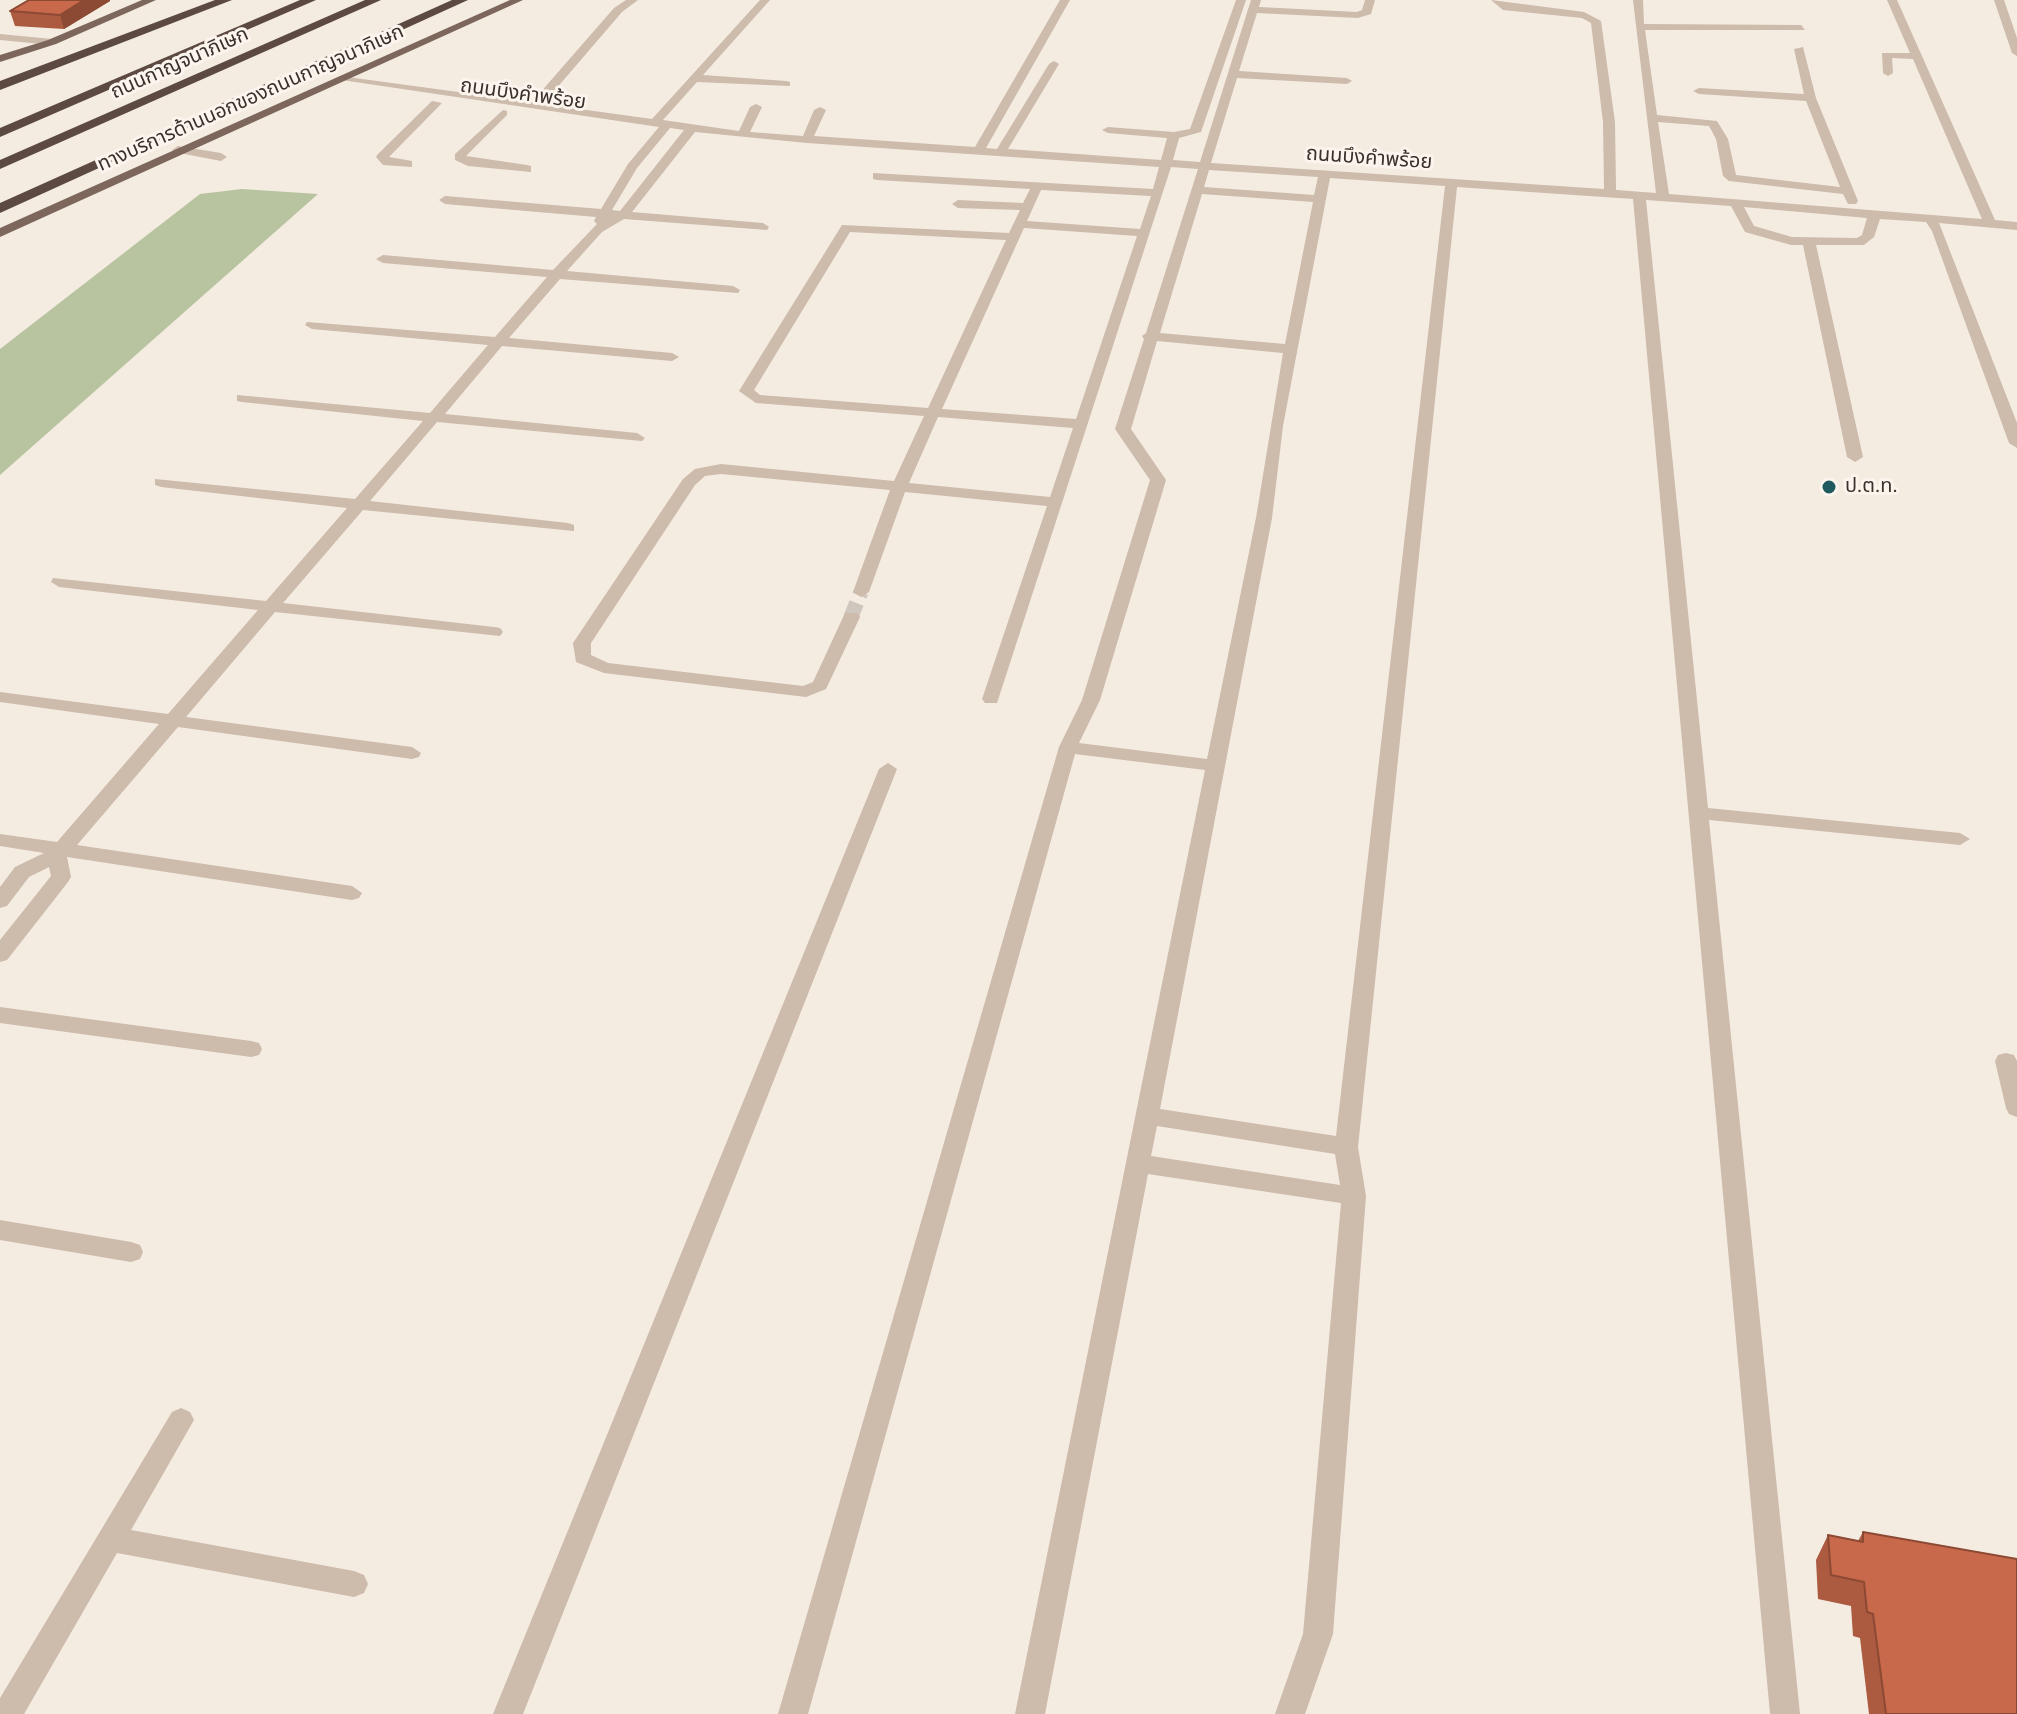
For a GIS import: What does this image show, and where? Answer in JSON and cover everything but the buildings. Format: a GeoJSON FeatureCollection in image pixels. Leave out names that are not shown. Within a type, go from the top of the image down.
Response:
{"type":"FeatureCollection","features":[{"type":"Feature","properties":{"kind":"highway"},"geometry":{"type":"LineString","coordinates":[[79,54],[192,0]]}},
{"type":"Feature","properties":{"kind":"highway"},"geometry":{"type":"LineString","coordinates":[[0,86],[226,0]]}},
{"type":"Feature","properties":{"kind":"highway","name":"ถนนกาญจนาภิเษก"},"geometry":{"type":"LineString","coordinates":[[0,133],[310,0]]}},
{"type":"Feature","properties":{"kind":"highway","name":"ถนนกาญจนาภิเษก"},"geometry":{"type":"LineString","coordinates":[[0,165],[375,0]]}},
{"type":"Feature","properties":{"kind":"highway"},"geometry":{"type":"LineString","coordinates":[[0,209],[462,0]]}},
{"type":"Feature","properties":{"kind":"main road"},"geometry":{"type":"LineString","coordinates":[[0,59],[52,42],[151,0]]}},
{"type":"Feature","properties":{"kind":"main road","name":"ทางบริการด้านนอกของถนนกาญจนาภิเษก"},"geometry":{"type":"LineString","coordinates":[[0,233],[178,150],[518,0]]}},
{"type":"Feature","properties":{"kind":"street"},"geometry":{"type":"LineString","coordinates":[[534,107],[608,21],[633,0]]}},
{"type":"Feature","properties":{"kind":"street"},"geometry":{"type":"LineString","coordinates":[[0,901],[22,872],[60,852],[557,274],[600,221],[632,167],[694,78],[765,0]]}},
{"type":"Feature","properties":{"kind":"street"},"geometry":{"type":"LineString","coordinates":[[978,152],[1065,0]]}},
{"type":"Feature","properties":{"kind":"street"},"geometry":{"type":"LineString","coordinates":[[1108,130],[1174,135],[1195,132],[1241,0]]}},
{"type":"Feature","properties":{"kind":"street"},"geometry":{"type":"LineString","coordinates":[[793,1714],[1068,747],[1091,700],[1158,480],[1123,429],[1149,336],[1255,5],[1358,15],[1367,12],[1370,0]]}},
{"type":"Feature","properties":{"kind":"street"},"geometry":{"type":"LineString","coordinates":[[1496,0],[1503,7],[1584,15],[1596,21],[1609,122],[1610,194]]}},
{"type":"Feature","properties":{"kind":"street"},"geometry":{"type":"LineString","coordinates":[[1638,0],[1663,197]]}},
{"type":"Feature","properties":{"kind":"street"},"geometry":{"type":"LineString","coordinates":[[1892,0],[1990,223]]}},
{"type":"Feature","properties":{"kind":"street"},"geometry":{"type":"LineString","coordinates":[[1999,0],[2017,53]]}},
{"type":"Feature","properties":{"kind":"street"},"geometry":{"type":"LineString","coordinates":[[1640,27],[1801,28]]}},
{"type":"Feature","properties":{"kind":"street"},"geometry":{"type":"LineString","coordinates":[[0,37],[52,42]]}},
{"type":"Feature","properties":{"kind":"street"},"geometry":{"type":"LineString","coordinates":[[1799,49],[1810,98],[1856,212]]}},
{"type":"Feature","properties":{"kind":"street"},"geometry":{"type":"LineString","coordinates":[[1888,73],[1886,55],[1917,56]]}},
{"type":"Feature","properties":{"kind":"street"},"geometry":{"type":"LineString","coordinates":[[1000,153],[1054,64]]}},
{"type":"Feature","properties":{"kind":"street"},"geometry":{"type":"LineString","coordinates":[[1233,74],[1347,81]]}},
{"type":"Feature","properties":{"kind":"street"},"geometry":{"type":"LineString","coordinates":[[694,78],[786,84]]}},
{"type":"Feature","properties":{"kind":"street","name":"ถนนบึงคำพร้อย"},"geometry":{"type":"LineString","coordinates":[[340,79],[690,132],[1663,197],[2017,226]]}},
{"type":"Feature","properties":{"kind":"street","name":"ถนนบึงคำพร้อย"},"geometry":{"type":"LineString","coordinates":[[323,86],[503,113],[660,127]]}},
{"type":"Feature","properties":{"kind":"street"},"geometry":{"type":"LineString","coordinates":[[1699,91],[1810,98]]}},
{"type":"Feature","properties":{"kind":"street"},"geometry":{"type":"LineString","coordinates":[[408,164],[387,162],[382,157],[436,103]]}},
{"type":"Feature","properties":{"kind":"street"},"geometry":{"type":"LineString","coordinates":[[743,135],[756,107]]}},
{"type":"Feature","properties":{"kind":"street"},"geometry":{"type":"LineString","coordinates":[[807,140],[820,110]]}},
{"type":"Feature","properties":{"kind":"street"},"geometry":{"type":"LineString","coordinates":[[503,113],[469,145],[459,159],[527,169]]}},
{"type":"Feature","properties":{"kind":"street"},"geometry":{"type":"LineString","coordinates":[[1654,118],[1713,123],[1722,139],[1729,176],[1733,178],[1847,191]]}},
{"type":"Feature","properties":{"kind":"street"},"geometry":{"type":"LineString","coordinates":[[624,214],[690,132]]}},
{"type":"Feature","properties":{"kind":"street"},"geometry":{"type":"LineString","coordinates":[[991,699],[1158,193],[1163,165],[1174,135]]}},
{"type":"Feature","properties":{"kind":"street"},"geometry":{"type":"LineString","coordinates":[[178,150],[221,157]]}},
{"type":"Feature","properties":{"kind":"street"},"geometry":{"type":"LineString","coordinates":[[632,167],[659,169]]}},
{"type":"Feature","properties":{"kind":"street"},"geometry":{"type":"LineString","coordinates":[[877,176],[1158,193]]}},
{"type":"Feature","properties":{"kind":"street"},"geometry":{"type":"LineString","coordinates":[[1030,1714],[1264,518],[1290,349],[1324,176]]}},
{"type":"Feature","properties":{"kind":"street"},"geometry":{"type":"LineString","coordinates":[[1290,1714],[1318,1634],[1354,1196],[1346,1147],[1451,185]]}},
{"type":"Feature","properties":{"kind":"street"},"geometry":{"type":"LineString","coordinates":[[861,592],[899,487],[1037,186]]}},
{"type":"Feature","properties":{"kind":"street"},"geometry":{"type":"LineString","coordinates":[[1197,190],[1319,199]]}},
{"type":"Feature","properties":{"kind":"street"},"geometry":{"type":"LineString","coordinates":[[1639,196],[1785,1714]]}},
{"type":"Feature","properties":{"kind":"street"},"geometry":{"type":"LineString","coordinates":[[445,200],[600,221],[624,214],[763,227]]}},
{"type":"Feature","properties":{"kind":"street"},"geometry":{"type":"LineString","coordinates":[[1736,203],[1749,229],[1765,236],[1809,242],[1859,242],[1868,237],[1875,213]]}},
{"type":"Feature","properties":{"kind":"street"},"geometry":{"type":"LineString","coordinates":[[958,204],[1027,207]]}},
{"type":"Feature","properties":{"kind":"street"},"geometry":{"type":"LineString","coordinates":[[1929,218],[1938,231],[2017,443]]}},
{"type":"Feature","properties":{"kind":"street"},"geometry":{"type":"LineString","coordinates":[[1081,424],[756,399],[746,391],[846,228],[1144,233]]}},
{"type":"Feature","properties":{"kind":"street"},"geometry":{"type":"LineString","coordinates":[[1809,242],[1855,457]]}},
{"type":"Feature","properties":{"kind":"street"},"geometry":{"type":"LineString","coordinates":[[383,259],[733,290]]}},
{"type":"Feature","properties":{"kind":"street"},"geometry":{"type":"LineString","coordinates":[[312,325],[672,357]]}},
{"type":"Feature","properties":{"kind":"street"},"geometry":{"type":"LineString","coordinates":[[1149,336],[1290,349]]}},
{"type":"Feature","properties":{"kind":"street"},"geometry":{"type":"LineString","coordinates":[[242,398],[637,438]]}},
{"type":"Feature","properties":{"kind":"street"},"geometry":{"type":"LineString","coordinates":[[851,617],[820,685],[806,692],[604,668],[582,658],[582,643],[689,482],[700,472],[721,469],[1054,502]]}},
{"type":"Feature","properties":{"kind":"street"},"geometry":{"type":"LineString","coordinates":[[161,482],[568,528]]}},
{"type":"Feature","properties":{"kind":"street"},"geometry":{"type":"LineString","coordinates":[[59,582],[494,632]]}},
{"type":"Feature","properties":{"kind":"street"},"geometry":{"type":"LineString","coordinates":[[0,697],[412,753]]}},
{"type":"Feature","properties":{"kind":"street"},"geometry":{"type":"LineString","coordinates":[[1068,747],[1216,766]]}},
{"type":"Feature","properties":{"kind":"street"},"geometry":{"type":"LineString","coordinates":[[508,1714],[888,769]]}},
{"type":"Feature","properties":{"kind":"street"},"geometry":{"type":"LineString","coordinates":[[1698,813],[1960,839]]}},
{"type":"Feature","properties":{"kind":"street"},"geometry":{"type":"LineString","coordinates":[[0,840],[60,852],[352,893]]}},
{"type":"Feature","properties":{"kind":"street"},"geometry":{"type":"LineString","coordinates":[[0,955],[61,877],[60,852]]}},
{"type":"Feature","properties":{"kind":"street"},"geometry":{"type":"LineString","coordinates":[[0,1015],[251,1049]]}},
{"type":"Feature","properties":{"kind":"street"},"geometry":{"type":"LineString","coordinates":[[2006,1061],[2017,1108]]}},
{"type":"Feature","properties":{"kind":"street"},"geometry":{"type":"LineString","coordinates":[[1146,1116],[1346,1147]]}},
{"type":"Feature","properties":{"kind":"street"},"geometry":{"type":"LineString","coordinates":[[1136,1163],[1354,1196]]}},
{"type":"Feature","properties":{"kind":"street"},"geometry":{"type":"LineString","coordinates":[[0,1230],[131,1252]]}},
{"type":"Feature","properties":{"kind":"street"},"geometry":{"type":"LineString","coordinates":[[7,1714],[181,1420]]}},
{"type":"Feature","properties":{"kind":"street"},"geometry":{"type":"LineString","coordinates":[[110,1539],[354,1584]]}},
{"type":"Feature","properties":{"kind":"green space"},"geometry":{"type":"Polygon","coordinates":[[[242,189],[318,194],[0,475],[0,349],[200,194],[242,189]]]}},
{"type":"Feature","properties":{"kind":"tunnel"},"geometry":{"type":"LineString","coordinates":[[851,617],[861,592]]}},
{"type":"Feature","properties":{"kind":"place","name":"ป.ต.ท."},"geometry":{"type":"Point","coordinates":[1829,487]}}]}
